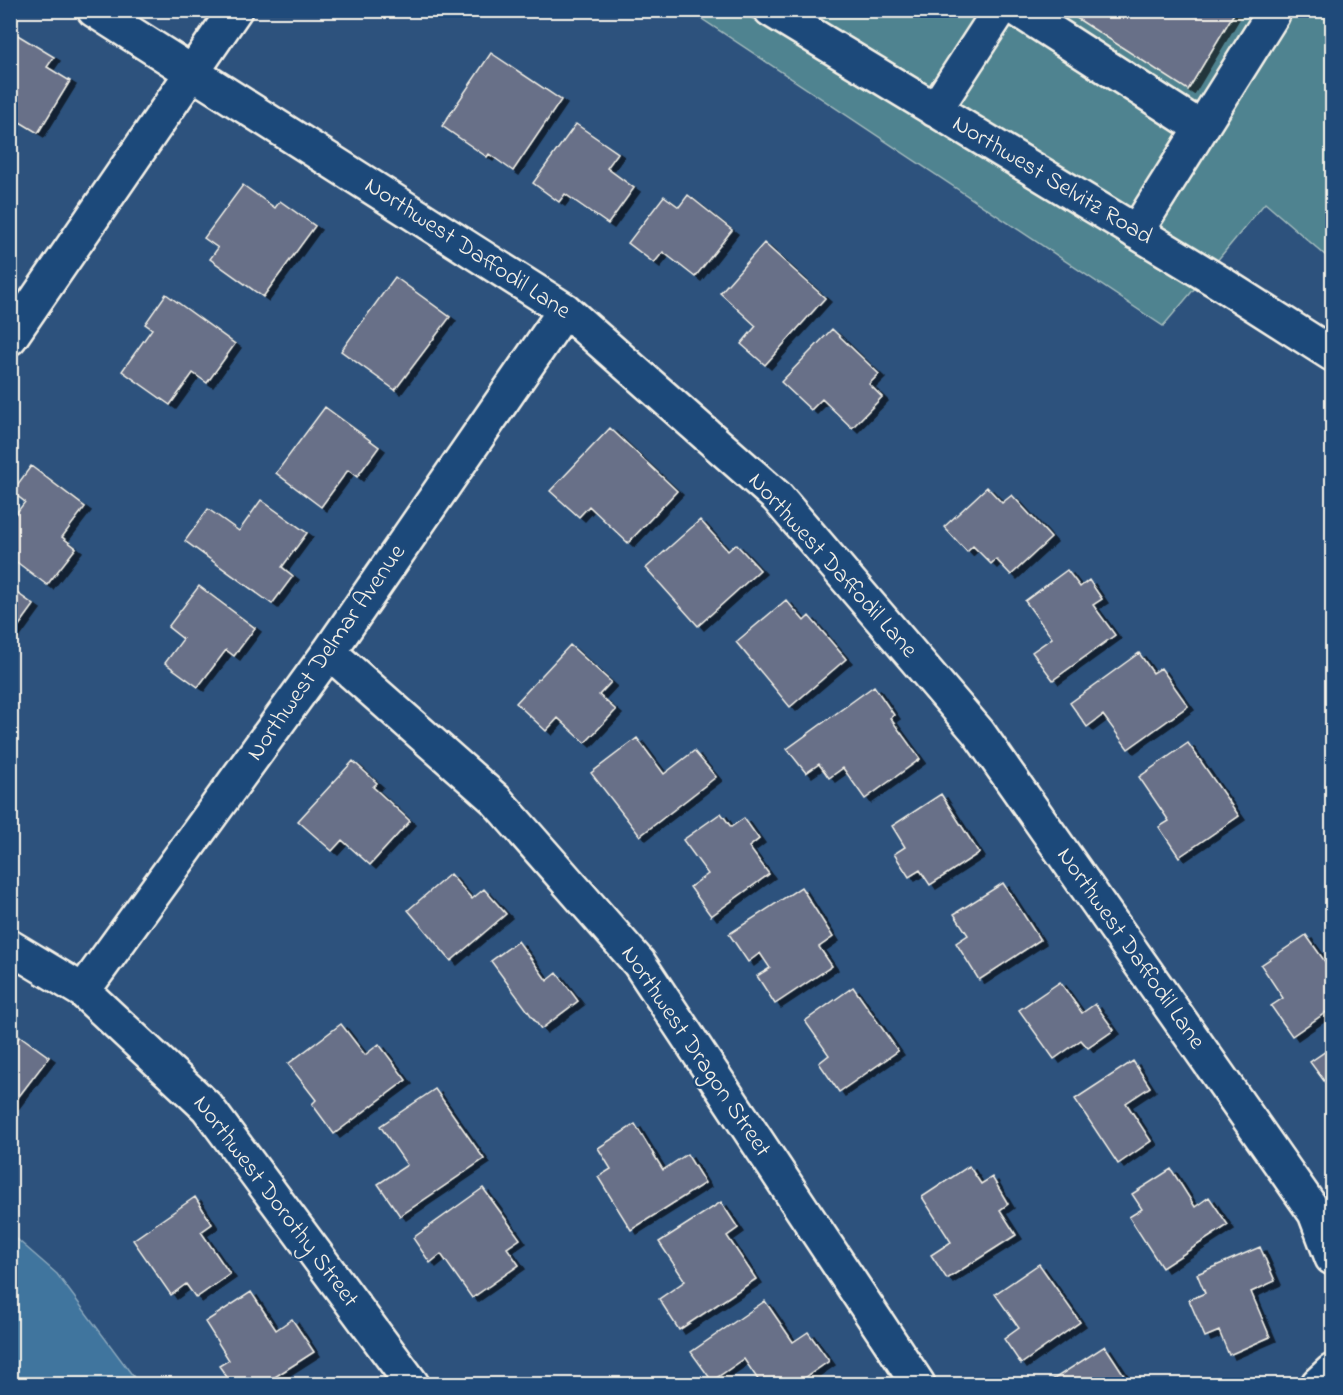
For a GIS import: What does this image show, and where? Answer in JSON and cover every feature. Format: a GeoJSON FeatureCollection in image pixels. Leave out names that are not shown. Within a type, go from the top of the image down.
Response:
{"type":"FeatureCollection","features":[{"type":"Feature","properties":{"kind":"street","name":"Northwest Daffodil Lane"},"geometry":{"type":"LineString","coordinates":[[94,10],[191,74],[565,310],[777,497],[978,732],[1315,1214],[1332,1258]]}},
{"type":"Feature","properties":{"kind":"street"},"geometry":{"type":"LineString","coordinates":[[10,338],[235,10]]}},
{"type":"Feature","properties":{"kind":"street","name":"Northwest Selvitz Road"},"geometry":{"type":"LineString","coordinates":[[771,10],[1332,354]]}},
{"type":"Feature","properties":{"kind":"street"},"geometry":{"type":"LineString","coordinates":[[935,110],[1000,10]]}},
{"type":"Feature","properties":{"kind":"street"},"geometry":{"type":"LineString","coordinates":[[1018,10],[1201,128]]}},
{"type":"Feature","properties":{"kind":"street"},"geometry":{"type":"LineString","coordinates":[[1136,232],[1272,14],[1272,10]]}},
{"type":"Feature","properties":{"kind":"street","name":"Northwest Delmar Avenue"},"geometry":{"type":"LineString","coordinates":[[83,991],[329,652],[565,310]]}},
{"type":"Feature","properties":{"kind":"street","name":"Northwest Dragon Street"},"geometry":{"type":"LineString","coordinates":[[329,652],[495,799],[639,963],[918,1384]]}},
{"type":"Feature","properties":{"kind":"street","name":"Northwest Dorothy Street"},"geometry":{"type":"LineString","coordinates":[[10,947],[83,991],[207,1107],[412,1384]]}},
{"type":"Feature","properties":{"kind":"street"},"geometry":{"type":"LineString","coordinates":[[1318,1384],[1332,1371]]}},
{"type":"Feature","properties":{"kind":"green space"},"geometry":{"type":"Polygon","coordinates":[[[690,11],[740,11],[1196,287],[1163,326],[690,11]]]}},
{"type":"Feature","properties":{"kind":"green space"},"geometry":{"type":"Polygon","coordinates":[[[802,11],[1332,11],[1332,261],[1265,203],[1216,262],[802,11]]]}},
{"type":"Feature","properties":{"kind":"water"},"geometry":{"type":"Polygon","coordinates":[[[11,1234],[57,1274],[139,1384],[11,1384],[11,1234]]]}},
{"type":"Feature","properties":{"kind":"building"},"geometry":{"type":"Polygon","coordinates":[[[1064,10],[1236,10],[1188,90],[1064,10]]]}},
{"type":"Feature","properties":{"kind":"building"},"geometry":{"type":"Polygon","coordinates":[[[16,34],[54,57],[47,67],[70,81],[38,133],[10,116],[10,43],[16,34]]]}},
{"type":"Feature","properties":{"kind":"building"},"geometry":{"type":"Polygon","coordinates":[[[491,53],[561,100],[513,171],[489,154],[487,157],[442,126],[491,53]]]}},
{"type":"Feature","properties":{"kind":"building"},"geometry":{"type":"Polygon","coordinates":[[[576,124],[618,153],[607,168],[634,188],[608,224],[565,194],[559,202],[533,183],[576,124]]]}},
{"type":"Feature","properties":{"kind":"building"},"geometry":{"type":"Polygon","coordinates":[[[243,185],[275,208],[280,201],[315,226],[263,297],[210,259],[218,248],[204,238],[243,185]]]}},
{"type":"Feature","properties":{"kind":"building"},"geometry":{"type":"Polygon","coordinates":[[[688,195],[732,230],[695,277],[663,252],[654,263],[628,243],[664,196],[679,207],[688,195]]]}},
{"type":"Feature","properties":{"kind":"building"},"geometry":{"type":"Polygon","coordinates":[[[764,243],[825,298],[765,365],[741,344],[756,326],[720,293],[764,243]]]}},
{"type":"Feature","properties":{"kind":"building"},"geometry":{"type":"Polygon","coordinates":[[[395,277],[450,317],[395,390],[341,351],[395,277]]]}},
{"type":"Feature","properties":{"kind":"building"},"geometry":{"type":"Polygon","coordinates":[[[166,294],[235,344],[207,383],[193,373],[170,405],[122,371],[152,329],[145,324],[166,294]]]}},
{"type":"Feature","properties":{"kind":"building"},"geometry":{"type":"Polygon","coordinates":[[[832,329],[879,374],[869,384],[882,397],[852,428],[822,399],[811,410],[781,382],[832,329]]]}},
{"type":"Feature","properties":{"kind":"building"},"geometry":{"type":"Polygon","coordinates":[[[325,407],[379,447],[357,477],[348,470],[321,507],[276,473],[325,407]]]}},
{"type":"Feature","properties":{"kind":"building"},"geometry":{"type":"Polygon","coordinates":[[[610,428],[677,491],[628,543],[589,506],[579,517],[550,491],[610,428]]]}},
{"type":"Feature","properties":{"kind":"building"},"geometry":{"type":"Polygon","coordinates":[[[31,466],[85,507],[62,537],[76,548],[47,585],[10,557],[10,521],[25,502],[12,492],[31,466]]]}},
{"type":"Feature","properties":{"kind":"building"},"geometry":{"type":"Polygon","coordinates":[[[987,487],[1002,503],[1012,495],[1051,538],[1011,575],[996,559],[991,564],[973,546],[967,552],[944,527],[987,487]]]}},
{"type":"Feature","properties":{"kind":"building"},"geometry":{"type":"Polygon","coordinates":[[[261,500],[307,533],[282,567],[293,576],[272,604],[185,541],[208,509],[239,531],[261,500]]]}},
{"type":"Feature","properties":{"kind":"building"},"geometry":{"type":"Polygon","coordinates":[[[700,520],[728,551],[736,544],[760,570],[698,626],[646,568],[700,520]]]}},
{"type":"Feature","properties":{"kind":"building"},"geometry":{"type":"Polygon","coordinates":[[[1067,570],[1080,587],[1089,580],[1102,599],[1093,605],[1115,635],[1053,680],[1032,652],[1052,638],[1025,601],[1067,570]]]}},
{"type":"Feature","properties":{"kind":"building"},"geometry":{"type":"Polygon","coordinates":[[[199,586],[255,628],[234,656],[226,650],[198,687],[165,663],[183,639],[168,627],[199,586]]]}},
{"type":"Feature","properties":{"kind":"building"},"geometry":{"type":"Polygon","coordinates":[[[10,588],[34,605],[10,638],[10,588]]]}},
{"type":"Feature","properties":{"kind":"building"},"geometry":{"type":"Polygon","coordinates":[[[786,600],[804,621],[809,616],[846,659],[790,707],[736,642],[786,600]]]}},
{"type":"Feature","properties":{"kind":"building"},"geometry":{"type":"Polygon","coordinates":[[[570,645],[611,682],[599,695],[616,710],[585,743],[558,718],[546,731],[516,703],[570,645]]]}},
{"type":"Feature","properties":{"kind":"building"},"geometry":{"type":"Polygon","coordinates":[[[1139,653],[1153,673],[1161,668],[1188,706],[1128,749],[1103,715],[1087,727],[1070,703],[1139,653]]]}},
{"type":"Feature","properties":{"kind":"building"},"geometry":{"type":"Polygon","coordinates":[[[874,686],[894,715],[890,718],[920,759],[865,799],[843,768],[829,778],[819,764],[806,773],[787,749],[874,686]]]}},
{"type":"Feature","properties":{"kind":"building"},"geometry":{"type":"Polygon","coordinates":[[[637,738],[664,774],[694,751],[716,777],[640,836],[591,773],[637,738]]]}},
{"type":"Feature","properties":{"kind":"building"},"geometry":{"type":"Polygon","coordinates":[[[1188,743],[1239,816],[1179,857],[1159,827],[1169,821],[1139,777],[1188,743]]]}},
{"type":"Feature","properties":{"kind":"building"},"geometry":{"type":"Polygon","coordinates":[[[353,761],[377,783],[373,787],[410,821],[370,865],[342,840],[332,851],[298,821],[353,761]]]}},
{"type":"Feature","properties":{"kind":"building"},"geometry":{"type":"Polygon","coordinates":[[[941,794],[979,853],[930,885],[920,870],[909,877],[894,854],[905,847],[892,826],[941,794]]]}},
{"type":"Feature","properties":{"kind":"building"},"geometry":{"type":"Polygon","coordinates":[[[721,813],[731,827],[744,818],[759,839],[749,847],[769,874],[711,916],[690,887],[708,874],[683,840],[721,813]]]}},
{"type":"Feature","properties":{"kind":"building"},"geometry":{"type":"Polygon","coordinates":[[[450,874],[472,899],[484,889],[506,914],[451,961],[408,910],[450,874]]]}},
{"type":"Feature","properties":{"kind":"building"},"geometry":{"type":"Polygon","coordinates":[[[1003,883],[1040,940],[979,980],[956,943],[968,935],[954,914],[1003,883]]]}},
{"type":"Feature","properties":{"kind":"building"},"geometry":{"type":"Polygon","coordinates":[[[801,887],[833,937],[819,947],[832,966],[775,1004],[757,976],[770,968],[760,953],[748,962],[729,934],[801,887]]]}},
{"type":"Feature","properties":{"kind":"building"},"geometry":{"type":"Polygon","coordinates":[[[1306,935],[1328,966],[1332,963],[1332,1008],[1292,1036],[1271,1006],[1283,998],[1261,965],[1306,935]]]}},
{"type":"Feature","properties":{"kind":"building"},"geometry":{"type":"Polygon","coordinates":[[[518,941],[547,981],[557,973],[578,1001],[541,1029],[491,961],[518,941]]]}},
{"type":"Feature","properties":{"kind":"building"},"geometry":{"type":"Polygon","coordinates":[[[1060,982],[1082,1013],[1095,1004],[1114,1030],[1088,1048],[1081,1040],[1054,1059],[1019,1010],[1060,982]]]}},
{"type":"Feature","properties":{"kind":"building"},"geometry":{"type":"Polygon","coordinates":[[[853,987],[898,1051],[839,1092],[819,1063],[829,1055],[805,1021],[853,987]]]}},
{"type":"Feature","properties":{"kind":"building"},"geometry":{"type":"Polygon","coordinates":[[[341,1024],[365,1055],[379,1044],[406,1080],[334,1134],[312,1104],[316,1100],[288,1064],[341,1024]]]}},
{"type":"Feature","properties":{"kind":"building"},"geometry":{"type":"Polygon","coordinates":[[[20,1036],[49,1057],[10,1108],[10,1049],[20,1036]]]}},
{"type":"Feature","properties":{"kind":"building"},"geometry":{"type":"Polygon","coordinates":[[[1332,1047],[1332,1087],[1330,1089],[1310,1062],[1332,1047]]]}},
{"type":"Feature","properties":{"kind":"building"},"geometry":{"type":"Polygon","coordinates":[[[1133,1061],[1150,1087],[1126,1103],[1151,1141],[1118,1164],[1075,1099],[1133,1061]]]}},
{"type":"Feature","properties":{"kind":"building"},"geometry":{"type":"Polygon","coordinates":[[[435,1089],[484,1159],[400,1216],[378,1184],[407,1165],[380,1126],[435,1089]]]}},
{"type":"Feature","properties":{"kind":"building"},"geometry":{"type":"Polygon","coordinates":[[[635,1124],[663,1170],[687,1154],[705,1183],[631,1230],[598,1177],[611,1169],[598,1148],[635,1124]]]}},
{"type":"Feature","properties":{"kind":"building"},"geometry":{"type":"Polygon","coordinates":[[[969,1166],[981,1184],[992,1177],[1008,1204],[1000,1210],[1016,1235],[947,1279],[931,1255],[951,1242],[922,1197],[969,1166]]]}},
{"type":"Feature","properties":{"kind":"building"},"geometry":{"type":"Polygon","coordinates":[[[1171,1169],[1195,1207],[1209,1197],[1228,1225],[1162,1268],[1129,1217],[1142,1209],[1132,1194],[1171,1169]]]}},
{"type":"Feature","properties":{"kind":"building"},"geometry":{"type":"Polygon","coordinates":[[[483,1188],[520,1239],[507,1248],[519,1265],[472,1298],[441,1254],[430,1263],[413,1238],[483,1188]]]}},
{"type":"Feature","properties":{"kind":"building"},"geometry":{"type":"Polygon","coordinates":[[[195,1197],[212,1224],[201,1232],[230,1274],[196,1298],[186,1284],[171,1295],[133,1240],[195,1197]]]}},
{"type":"Feature","properties":{"kind":"building"},"geometry":{"type":"Polygon","coordinates":[[[721,1202],[738,1228],[727,1236],[756,1279],[679,1330],[659,1299],[685,1281],[659,1242],[721,1202]]]}},
{"type":"Feature","properties":{"kind":"building"},"geometry":{"type":"Polygon","coordinates":[[[1260,1247],[1275,1281],[1251,1292],[1270,1337],[1229,1355],[1219,1331],[1205,1337],[1189,1300],[1205,1293],[1197,1274],[1260,1247]]]}},
{"type":"Feature","properties":{"kind":"building"},"geometry":{"type":"Polygon","coordinates":[[[1039,1264],[1080,1322],[1021,1364],[1004,1339],[1019,1328],[995,1294],[1039,1264]]]}},
{"type":"Feature","properties":{"kind":"building"},"geometry":{"type":"Polygon","coordinates":[[[251,1292],[276,1330],[292,1319],[314,1352],[264,1384],[232,1384],[219,1366],[229,1360],[205,1322],[251,1292]]]}},
{"type":"Feature","properties":{"kind":"building"},"geometry":{"type":"Polygon","coordinates":[[[765,1301],[793,1342],[808,1332],[829,1361],[796,1384],[761,1384],[744,1359],[712,1381],[691,1352],[765,1301]]]}},
{"type":"Feature","properties":{"kind":"building"},"geometry":{"type":"Polygon","coordinates":[[[1105,1346],[1130,1384],[1046,1384],[1105,1346]]]}},
{"type":"Feature","properties":{"kind":"building"},"geometry":{"type":"Polygon","coordinates":[[[315,1377],[319,1384],[304,1384],[315,1377]]]}}]}
